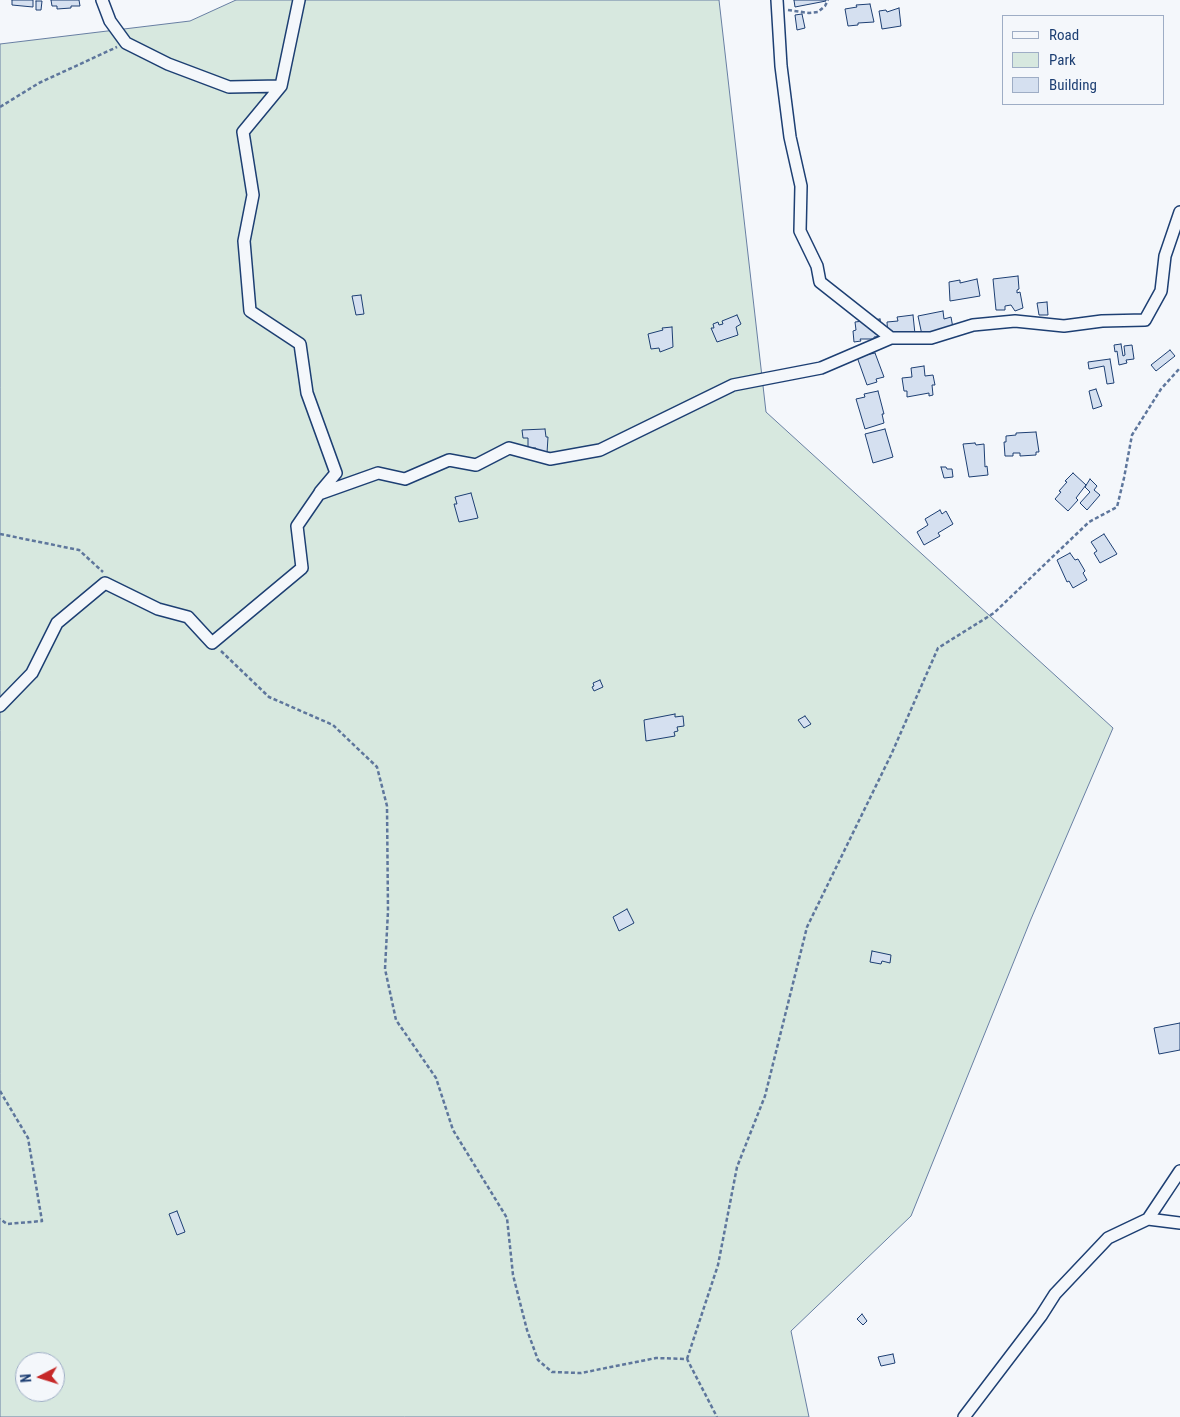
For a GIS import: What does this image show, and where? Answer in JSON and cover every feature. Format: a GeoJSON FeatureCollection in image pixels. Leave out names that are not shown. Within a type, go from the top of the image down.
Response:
{"type":"FeatureCollection","features":[{"type":"Feature","properties":{"kind":"street"},"geometry":{"type":"LineString","coordinates":[[102,0],[110,21],[126,43],[168,64],[230,87],[281,86]]}},
{"type":"Feature","properties":{"kind":"street"},"geometry":{"type":"LineString","coordinates":[[0,706],[32,673],[57,623],[105,584],[158,609],[188,617],[212,644],[302,568],[297,526],[336,472],[306,393],[300,344],[250,311],[244,242],[253,195],[243,132],[281,86],[299,0]]}},
{"type":"Feature","properties":{"kind":"street"},"geometry":{"type":"LineString","coordinates":[[777,0],[781,66],[790,137],[801,186],[800,231],[817,266],[820,282],[892,338]]}},
{"type":"Feature","properties":{"kind":"street"},"geometry":{"type":"LineString","coordinates":[[319,494],[378,473],[405,479],[449,460],[476,464],[509,448],[550,459],[600,450],[734,385],[821,368],[892,338],[931,338],[973,325],[1014,321],[1064,326],[1102,321],[1145,320],[1161,291],[1165,256],[1180,212]]}},
{"type":"Feature","properties":{"kind":"street"},"geometry":{"type":"LineString","coordinates":[[1148,1219],[1180,1171]]}},
{"type":"Feature","properties":{"kind":"street"},"geometry":{"type":"LineString","coordinates":[[964,1417],[1041,1316],[1055,1294],[1108,1238],[1148,1219],[1180,1222]]}},
{"type":"Feature","properties":{"kind":"path"},"geometry":{"type":"LineString","coordinates":[[778,12],[791,10],[809,13],[818,12],[825,6],[828,0]]}},
{"type":"Feature","properties":{"kind":"path"},"geometry":{"type":"LineString","coordinates":[[0,107],[39,83],[126,43]]}},
{"type":"Feature","properties":{"kind":"path"},"geometry":{"type":"LineString","coordinates":[[717,1417],[687,1360],[718,1265],[737,1167],[765,1096],[807,928],[891,755],[938,648],[994,613],[1089,522],[1117,507],[1132,435],[1161,389],[1180,368]]}},
{"type":"Feature","properties":{"kind":"path"},"geometry":{"type":"LineString","coordinates":[[0,534],[79,550],[108,576]]}},
{"type":"Feature","properties":{"kind":"path"},"geometry":{"type":"LineString","coordinates":[[212,644],[269,697],[333,725],[377,767],[387,806],[388,902],[385,969],[396,1020],[436,1078],[453,1130],[507,1218],[513,1275],[527,1330],[538,1360],[552,1372],[581,1373],[656,1358],[687,1360]]}},
{"type":"Feature","properties":{"kind":"path"},"geometry":{"type":"LineString","coordinates":[[0,1091],[28,1138],[42,1221],[7,1224],[0,1219]]}},
{"type":"Feature","properties":{"kind":"green space"},"geometry":{"type":"Polygon","coordinates":[[[236,0],[719,0],[766,412],[1113,728],[1031,919],[911,1216],[791,1331],[809,1417],[0,1417],[0,44],[190,21],[236,0]]]}},
{"type":"Feature","properties":{"kind":"building"},"geometry":{"type":"Polygon","coordinates":[[[12,0],[33,0],[33,7],[12,5],[12,0]]]}},
{"type":"Feature","properties":{"kind":"building"},"geometry":{"type":"Polygon","coordinates":[[[51,0],[79,0],[80,6],[57,9],[57,6],[52,6],[51,0]]]}},
{"type":"Feature","properties":{"kind":"building"},"geometry":{"type":"Polygon","coordinates":[[[794,0],[826,0],[826,1],[795,7],[794,0]]]}},
{"type":"Feature","properties":{"kind":"building"},"geometry":{"type":"Polygon","coordinates":[[[36,1],[42,1],[41,10],[36,10],[36,1]]]}},
{"type":"Feature","properties":{"kind":"building"},"geometry":{"type":"Polygon","coordinates":[[[870,4],[874,22],[848,26],[845,9],[857,7],[856,5],[870,4]]]}},
{"type":"Feature","properties":{"kind":"building"},"geometry":{"type":"Polygon","coordinates":[[[899,8],[901,26],[882,29],[879,11],[886,10],[887,12],[899,8]]]}},
{"type":"Feature","properties":{"kind":"building"},"geometry":{"type":"Polygon","coordinates":[[[802,14],[805,28],[797,30],[795,15],[802,14]]]}},
{"type":"Feature","properties":{"kind":"building"},"geometry":{"type":"Polygon","coordinates":[[[1018,276],[1019,289],[1017,293],[1020,292],[1023,308],[1015,311],[1011,305],[1005,306],[1005,310],[996,310],[993,279],[1018,276]]]}},
{"type":"Feature","properties":{"kind":"building"},"geometry":{"type":"Polygon","coordinates":[[[977,279],[980,296],[950,301],[949,282],[960,280],[960,283],[977,279]]]}},
{"type":"Feature","properties":{"kind":"building"},"geometry":{"type":"Polygon","coordinates":[[[361,295],[364,314],[356,315],[352,296],[361,295]]]}},
{"type":"Feature","properties":{"kind":"building"},"geometry":{"type":"Polygon","coordinates":[[[1047,302],[1048,315],[1039,315],[1037,303],[1047,302]]]}},
{"type":"Feature","properties":{"kind":"building"},"geometry":{"type":"Polygon","coordinates":[[[943,311],[944,319],[951,317],[953,328],[922,335],[918,316],[943,311]]]}},
{"type":"Feature","properties":{"kind":"building"},"geometry":{"type":"Polygon","coordinates":[[[737,315],[741,324],[736,327],[738,335],[717,342],[711,328],[714,328],[713,324],[718,322],[719,325],[723,324],[722,321],[737,315]]]}},
{"type":"Feature","properties":{"kind":"building"},"geometry":{"type":"Polygon","coordinates":[[[913,315],[915,334],[888,337],[887,322],[898,321],[897,317],[913,315]]]}},
{"type":"Feature","properties":{"kind":"building"},"geometry":{"type":"Polygon","coordinates":[[[880,319],[882,336],[874,337],[874,339],[860,339],[861,341],[854,342],[853,331],[856,330],[855,322],[880,319]]]}},
{"type":"Feature","properties":{"kind":"building"},"geometry":{"type":"Polygon","coordinates":[[[672,327],[673,347],[660,352],[659,348],[651,349],[648,334],[663,330],[662,328],[672,327]]]}},
{"type":"Feature","properties":{"kind":"building"},"geometry":{"type":"Polygon","coordinates":[[[1121,344],[1123,356],[1125,355],[1124,346],[1132,345],[1134,359],[1126,360],[1127,363],[1119,365],[1114,345],[1121,344]]]}},
{"type":"Feature","properties":{"kind":"building"},"geometry":{"type":"Polygon","coordinates":[[[1170,350],[1175,356],[1156,371],[1151,365],[1170,350]]]}},
{"type":"Feature","properties":{"kind":"building"},"geometry":{"type":"Polygon","coordinates":[[[875,353],[884,377],[876,379],[877,382],[867,385],[857,357],[875,353]]]}},
{"type":"Feature","properties":{"kind":"building"},"geometry":{"type":"Polygon","coordinates":[[[1110,359],[1114,383],[1107,384],[1104,366],[1089,369],[1088,362],[1110,359]]]}},
{"type":"Feature","properties":{"kind":"building"},"geometry":{"type":"Polygon","coordinates":[[[924,366],[925,376],[933,375],[935,385],[932,385],[933,395],[929,396],[929,393],[907,397],[907,391],[904,391],[902,378],[912,377],[911,368],[924,366]]]}},
{"type":"Feature","properties":{"kind":"building"},"geometry":{"type":"Polygon","coordinates":[[[1096,389],[1102,406],[1093,409],[1089,391],[1096,389]]]}},
{"type":"Feature","properties":{"kind":"building"},"geometry":{"type":"Polygon","coordinates":[[[878,391],[884,414],[882,414],[884,423],[865,429],[856,399],[865,397],[864,394],[878,391]]]}},
{"type":"Feature","properties":{"kind":"building"},"geometry":{"type":"Polygon","coordinates":[[[545,429],[546,437],[548,437],[547,453],[536,453],[536,448],[528,448],[528,438],[523,438],[522,430],[545,429]]]}},
{"type":"Feature","properties":{"kind":"building"},"geometry":{"type":"Polygon","coordinates":[[[885,429],[893,457],[873,463],[865,434],[885,429]]]}},
{"type":"Feature","properties":{"kind":"building"},"geometry":{"type":"Polygon","coordinates":[[[1036,432],[1039,452],[1036,452],[1036,455],[1020,456],[1020,453],[1013,453],[1013,456],[1005,456],[1004,442],[1006,442],[1006,436],[1016,435],[1016,433],[1036,432]]]}},
{"type":"Feature","properties":{"kind":"building"},"geometry":{"type":"Polygon","coordinates":[[[975,443],[976,445],[984,444],[985,467],[987,466],[988,475],[969,477],[963,444],[975,443]]]}},
{"type":"Feature","properties":{"kind":"building"},"geometry":{"type":"Polygon","coordinates":[[[941,467],[952,469],[953,477],[944,478],[941,467]]]}},
{"type":"Feature","properties":{"kind":"building"},"geometry":{"type":"Polygon","coordinates":[[[1073,473],[1086,485],[1076,498],[1078,500],[1068,511],[1055,499],[1067,482],[1065,481],[1073,473]]]}},
{"type":"Feature","properties":{"kind":"building"},"geometry":{"type":"Polygon","coordinates":[[[1090,479],[1097,486],[1094,490],[1100,495],[1087,510],[1080,503],[1090,492],[1085,487],[1090,479]]]}},
{"type":"Feature","properties":{"kind":"building"},"geometry":{"type":"Polygon","coordinates":[[[471,493],[478,518],[459,522],[454,504],[457,504],[455,497],[471,493]]]}},
{"type":"Feature","properties":{"kind":"building"},"geometry":{"type":"Polygon","coordinates":[[[940,510],[942,514],[946,511],[953,524],[938,533],[940,536],[924,545],[917,532],[928,525],[925,519],[940,510]]]}},
{"type":"Feature","properties":{"kind":"building"},"geometry":{"type":"Polygon","coordinates":[[[1104,534],[1117,554],[1100,563],[1094,553],[1097,551],[1091,542],[1104,534]]]}},
{"type":"Feature","properties":{"kind":"building"},"geometry":{"type":"Polygon","coordinates":[[[1070,553],[1075,560],[1078,559],[1085,571],[1083,573],[1087,580],[1073,588],[1069,581],[1067,582],[1057,560],[1070,553]]]}},
{"type":"Feature","properties":{"kind":"building"},"geometry":{"type":"Polygon","coordinates":[[[600,680],[603,687],[594,691],[593,683],[600,680]]]}},
{"type":"Feature","properties":{"kind":"building"},"geometry":{"type":"Polygon","coordinates":[[[675,714],[675,717],[683,716],[684,726],[677,727],[678,731],[674,732],[675,736],[646,741],[644,720],[675,714]]]}},
{"type":"Feature","properties":{"kind":"building"},"geometry":{"type":"Polygon","coordinates":[[[805,716],[811,724],[804,728],[798,720],[805,716]]]}},
{"type":"Feature","properties":{"kind":"building"},"geometry":{"type":"Polygon","coordinates":[[[627,909],[634,923],[619,931],[613,917],[627,909]]]}},
{"type":"Feature","properties":{"kind":"building"},"geometry":{"type":"Polygon","coordinates":[[[872,951],[891,955],[890,963],[882,961],[881,964],[870,962],[872,951]]]}},
{"type":"Feature","properties":{"kind":"building"},"geometry":{"type":"Polygon","coordinates":[[[1180,1023],[1180,1050],[1159,1054],[1154,1028],[1180,1023]]]}},
{"type":"Feature","properties":{"kind":"building"},"geometry":{"type":"Polygon","coordinates":[[[177,1211],[185,1232],[177,1235],[169,1214],[177,1211]]]}},
{"type":"Feature","properties":{"kind":"building"},"geometry":{"type":"Polygon","coordinates":[[[862,1314],[867,1321],[863,1325],[857,1319],[862,1314]]]}},
{"type":"Feature","properties":{"kind":"building"},"geometry":{"type":"Polygon","coordinates":[[[893,1354],[895,1363],[881,1366],[878,1357],[893,1354]]]}}]}
